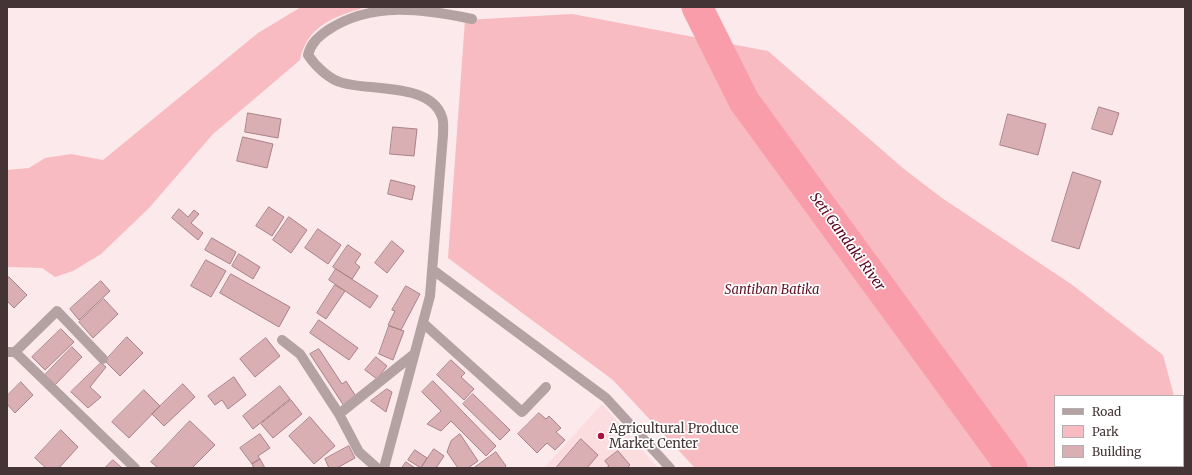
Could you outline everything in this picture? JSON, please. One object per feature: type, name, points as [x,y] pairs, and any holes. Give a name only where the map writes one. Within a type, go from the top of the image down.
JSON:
[{"type":"street","points":[[384,468],[430,296],[443,135],[442,117],[434,105],[425,96],[411,92],[342,83],[326,74],[308,55],[310,47],[320,36],[335,25],[366,12],[391,9],[416,10],[472,19]]},
{"type":"street","points":[[433,270],[606,398],[670,468]]},
{"type":"street","points":[[103,359],[57,311],[11,352],[134,468]]},
{"type":"street","points":[[423,323],[522,412],[546,387]]},
{"type":"street","points":[[282,340],[300,354],[339,414],[359,452],[377,468]]},
{"type":"street","points":[[339,414],[413,355]]},
{"type":"shaded area","name":"Agricultural Produce Market Center","points":[[602,404],[658,468],[544,468]]},
{"type":"green space","points":[[301,7],[366,7],[334,18],[316,30],[309,38],[300,60],[213,134],[149,208],[101,254],[73,271],[55,277],[42,268],[7,267],[7,170],[29,168],[45,158],[71,154],[103,160],[258,33]]},
{"type":"green space","name":"Santiban Batika","points":[[572,14],[768,51],[904,169],[942,198],[1071,284],[1163,355],[1174,395],[1054,395],[1054,467],[1184,467],[1184,422],[1185,468],[695,468],[613,380],[448,258],[465,20]]},
{"type":"building","points":[[1099,107],[1119,113],[1112,135],[1092,129]]},
{"type":"building","points":[[248,113],[281,119],[278,138],[245,132]]},
{"type":"building","points":[[1008,114],[1046,124],[1038,155],[1000,145]]},
{"type":"building","points":[[393,127],[417,129],[414,156],[390,154]]},
{"type":"building","points":[[243,137],[273,144],[267,168],[237,161]]},
{"type":"building","points":[[1073,172],[1101,181],[1079,249],[1052,241]]},
{"type":"building","points":[[391,180],[415,186],[412,200],[388,194]]},
{"type":"building","points":[[269,207],[284,217],[272,236],[256,226]]},
{"type":"building","points":[[179,209],[188,217],[194,210],[199,214],[191,223],[203,233],[198,240],[172,218]]},
{"type":"building","points":[[289,217],[307,230],[291,253],[273,240]]},
{"type":"building","points":[[318,229],[341,245],[328,264],[305,248]]},
{"type":"building","points":[[212,238],[236,252],[230,264],[205,250]]},
{"type":"building","points":[[392,241],[404,251],[387,273],[375,263]]},
{"type":"building","points":[[348,245],[361,254],[355,263],[360,267],[352,279],[333,267]]},
{"type":"building","points":[[239,254],[260,267],[253,279],[232,266]]},
{"type":"building","points":[[206,260],[226,271],[211,297],[191,286]]},
{"type":"building","points":[[336,269],[378,296],[370,308],[329,280]]},
{"type":"building","points":[[231,274],[290,307],[279,327],[220,293]]},
{"type":"building","points":[[9,277],[27,295],[14,308],[7,301],[7,280]]},
{"type":"building","points":[[101,281],[110,291],[79,320],[70,309]]},
{"type":"building","points":[[335,285],[345,291],[326,319],[317,313]]},
{"type":"building","points":[[406,286],[420,294],[401,330],[388,325],[395,311],[392,310]]},
{"type":"building","points":[[104,299],[118,314],[93,338],[79,322]]},
{"type":"building","points":[[319,320],[358,348],[349,360],[310,333]]},
{"type":"building","points":[[389,326],[404,331],[393,360],[379,354]]},
{"type":"building","points":[[61,329],[74,342],[45,370],[32,357]]},
{"type":"building","points":[[127,337],[143,353],[120,376],[105,361]]},
{"type":"building","points":[[266,338],[280,356],[255,377],[240,359]]},
{"type":"building","points":[[72,347],[82,357],[54,386],[44,376]]},
{"type":"building","points":[[319,349],[342,384],[346,381],[357,398],[344,406],[310,354]]},
{"type":"building","points":[[376,357],[387,366],[377,379],[365,370]]},
{"type":"building","points":[[451,360],[465,373],[461,377],[474,389],[464,400],[437,375]]},
{"type":"building","points":[[101,363],[106,367],[90,387],[101,397],[88,408],[71,392]]},
{"type":"building","points":[[234,377],[246,395],[228,409],[222,400],[215,405],[208,396]]},
{"type":"building","points":[[433,381],[496,446],[486,456],[451,421],[441,431],[427,424],[441,411],[422,392]]},
{"type":"building","points":[[21,382],[33,395],[15,413],[7,404],[7,396]]},
{"type":"building","points":[[183,384],[195,397],[164,426],[152,414]]},
{"type":"building","points":[[280,386],[290,399],[253,429],[243,416]]},
{"type":"building","points":[[387,389],[392,392],[386,412],[371,401]]},
{"type":"building","points":[[144,390],[160,406],[129,438],[112,422]]},
{"type":"building","points":[[473,394],[510,430],[500,440],[463,404]]},
{"type":"building","points":[[291,400],[302,414],[273,438],[261,424]]},
{"type":"building","points":[[539,413],[546,419],[549,416],[561,428],[556,432],[565,440],[555,450],[547,443],[537,453],[518,434]]},
{"type":"building","points":[[310,417],[335,446],[314,464],[289,436]]},
{"type":"building","points":[[190,421],[215,445],[192,468],[158,468],[151,462]]},
{"type":"building","points":[[61,430],[78,447],[59,468],[46,468],[35,458]]},
{"type":"building","points":[[260,434],[270,448],[258,456],[260,459],[252,464],[240,448]]},
{"type":"building","points":[[460,434],[478,461],[468,468],[458,468],[447,452],[451,441]]},
{"type":"building","points":[[581,439],[598,455],[587,468],[556,468]]},
{"type":"building","points":[[349,446],[355,458],[337,468],[329,468],[325,459]]},
{"type":"building","points":[[434,449],[444,456],[436,468],[421,468]]},
{"type":"building","points":[[415,450],[427,458],[421,468],[408,460]]},
{"type":"building","points":[[618,451],[630,465],[627,468],[606,468],[609,466],[605,461]]},
{"type":"building","points":[[496,452],[506,466],[504,468],[474,468]]},
{"type":"building","points":[[260,459],[265,468],[254,468],[252,464]]},
{"type":"building","points":[[113,460],[122,468],[105,468]]},
{"type":"building","points":[[406,462],[415,468],[402,468]]},
{"type":"waterway","name":"Seti Gandaki River","points":[[697,7],[744,101],[1012,468]]},
{"type":"place","name":"Agricultural Produce Market Center","points":[[601,436]]}]
